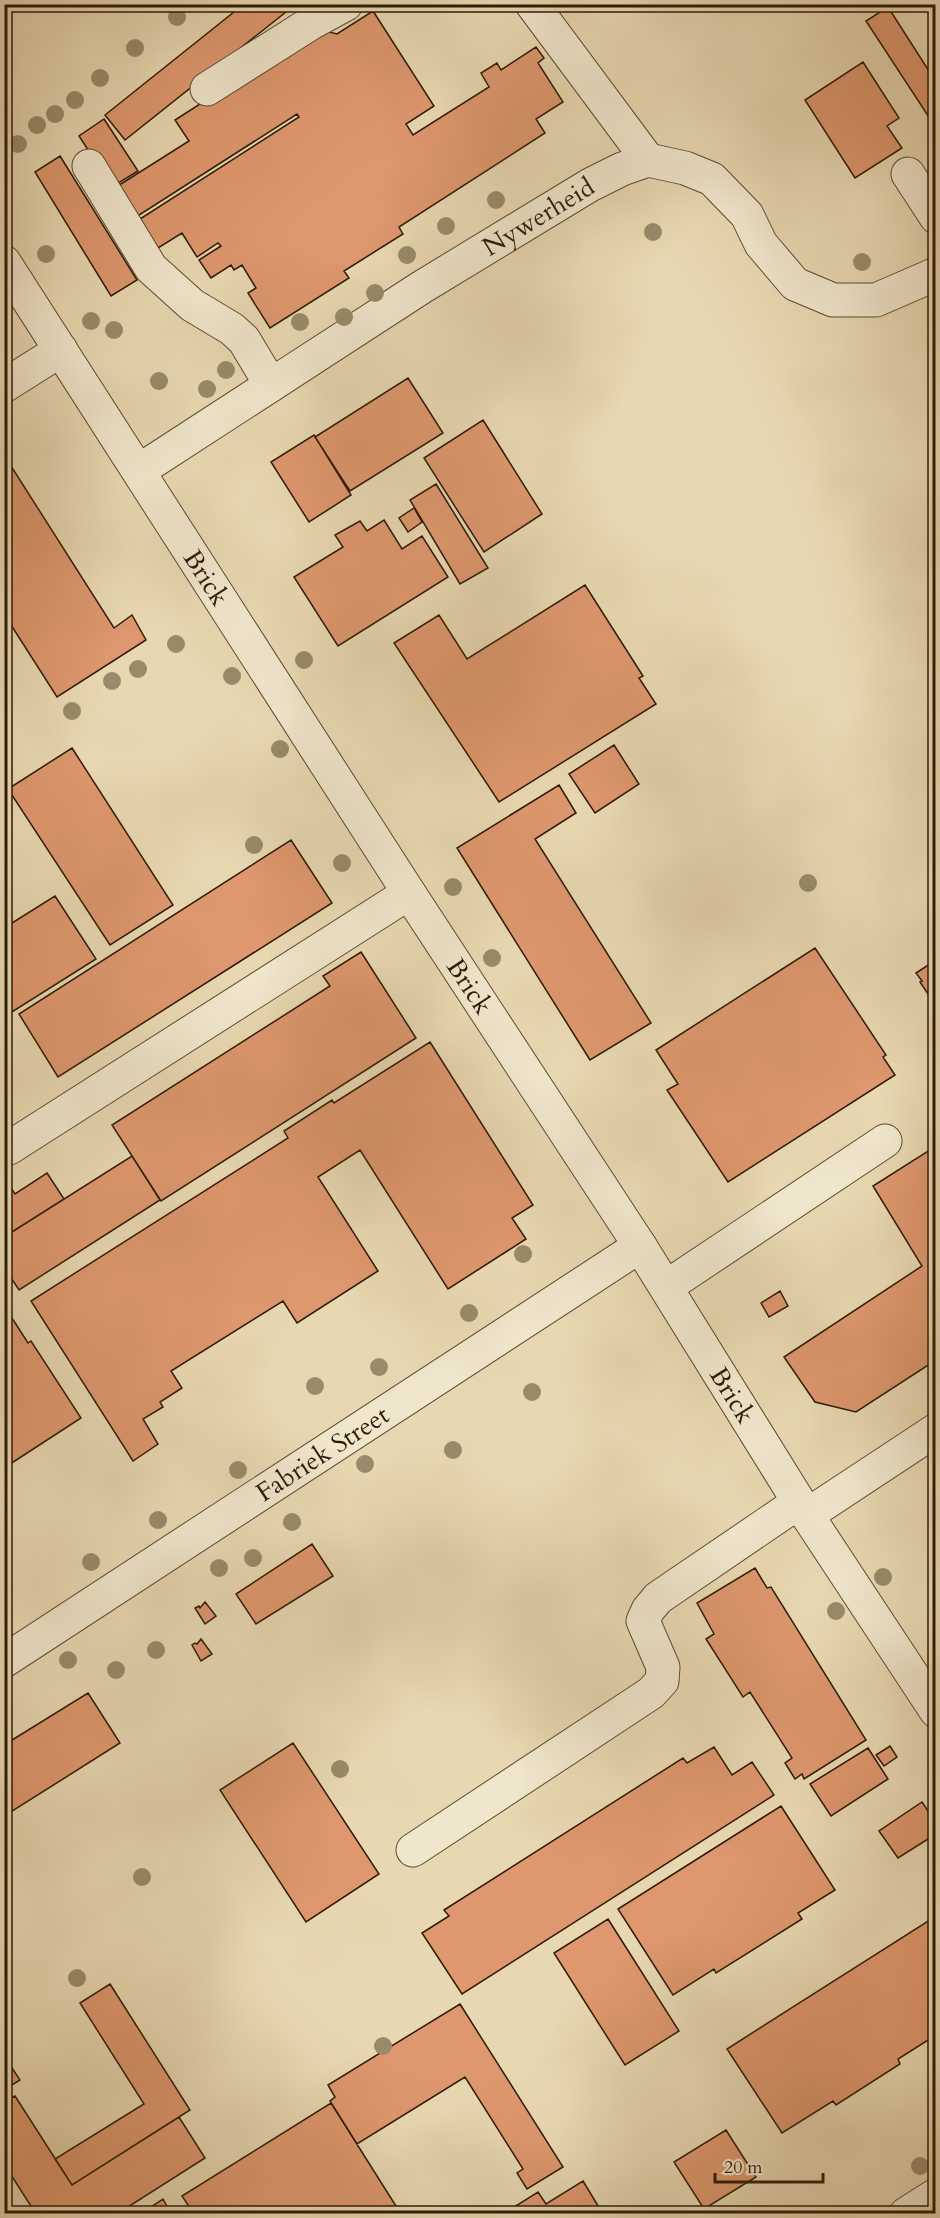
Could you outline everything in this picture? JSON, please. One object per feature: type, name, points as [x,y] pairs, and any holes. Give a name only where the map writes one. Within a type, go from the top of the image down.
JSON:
[{"type":"street","points":[[207,89],[311,23],[346,4]]},
{"type":"street","points":[[532,4],[648,160],[685,168],[712,179],[747,215],[761,244],[795,284],[833,300],[876,300],[936,274]]},
{"type":"street","name":"Nywerheid","points":[[140,470],[422,287],[590,185],[622,169],[648,160]]},
{"type":"street","points":[[89,166],[151,268],[192,305],[244,340],[271,385]]},
{"type":"street","points":[[908,174],[936,217]]},
{"type":"street","name":"Brick","points":[[4,262],[140,470],[409,893],[640,1246],[803,1508],[936,1711]]},
{"type":"street","points":[[4,387],[61,350]]},
{"type":"street","points":[[9,1148],[409,893]]},
{"type":"street","points":[[666,1287],[885,1141]]},
{"type":"street","name":"Fabriek Street","points":[[4,1660],[640,1246]]},
{"type":"street","points":[[413,1850],[651,1693],[662,1681],[663,1667],[643,1621],[648,1610],[658,1598],[803,1508],[936,1430]]},
{"type":"street","points":[[906,2214],[936,2195]]},
{"type":"building","points":[[244,4],[296,4],[125,140],[105,115]]},
{"type":"building","points":[[888,7],[936,82],[936,128],[866,21]]},
{"type":"building","points":[[373,11],[434,106],[406,124],[413,135],[489,87],[481,73],[497,63],[501,70],[536,47],[544,58],[538,63],[563,102],[536,119],[545,133],[399,227],[403,234],[344,271],[349,278],[270,328],[248,293],[256,288],[242,265],[234,270],[231,265],[211,278],[199,260],[221,246],[218,243],[197,257],[182,233],[158,248],[140,219],[299,117],[297,114],[133,219],[113,189],[189,141],[175,120],[317,29],[337,34]]},
{"type":"building","points":[[863,62],[899,118],[887,126],[902,148],[855,178],[805,100]]},
{"type":"building","points":[[104,119],[138,171],[112,187],[79,136]]},
{"type":"building","points":[[60,156],[137,280],[111,296],[35,172]]},
{"type":"building","points":[[408,378],[443,433],[350,491],[315,437]]},
{"type":"building","points":[[483,420],[542,514],[484,552],[424,458]]},
{"type":"building","points":[[314,435],[351,495],[309,522],[271,462]]},
{"type":"building","points":[[11,466],[114,628],[132,615],[146,640],[57,697],[4,614],[4,470]]},
{"type":"building","points":[[436,484],[488,568],[460,584],[410,500]]},
{"type":"building","points":[[414,508],[422,522],[408,532],[399,518]]},
{"type":"building","points":[[384,520],[402,549],[422,536],[448,577],[338,646],[294,577],[343,547],[335,535],[360,521],[367,531]]},
{"type":"building","points":[[585,585],[643,676],[639,678],[656,704],[499,802],[394,643],[439,615],[467,659]]},
{"type":"building","points":[[614,745],[639,784],[595,813],[569,774]]},
{"type":"building","points":[[72,748],[173,905],[110,945],[8,789]]},
{"type":"building","points":[[559,785],[576,813],[535,839],[651,1023],[590,1060],[457,848]]},
{"type":"building","points":[[291,840],[332,903],[58,1077],[19,1014]]},
{"type":"building","points":[[55,896],[96,959],[4,1017],[4,928]]},
{"type":"building","points":[[815,948],[886,1055],[883,1057],[895,1075],[728,1182],[667,1090],[678,1084],[656,1050]]},
{"type":"building","points":[[361,952],[416,1038],[161,1201],[112,1125],[330,986],[323,976]]},
{"type":"building","points":[[936,960],[936,1006],[916,973]]},
{"type":"building","points":[[430,1042],[533,1205],[512,1218],[526,1239],[448,1289],[360,1150],[318,1177],[378,1271],[297,1323],[283,1301],[171,1371],[182,1388],[160,1402],[163,1407],[143,1419],[158,1444],[133,1461],[31,1301],[288,1138],[284,1131],[332,1100],[334,1103]]},
{"type":"building","points":[[936,1146],[936,1360],[856,1412],[815,1402],[784,1357],[922,1266],[873,1186]]},
{"type":"building","points":[[132,1156],[160,1200],[19,1290],[4,1267],[4,1237]]},
{"type":"building","points":[[47,1173],[64,1199],[4,1237],[4,1177],[15,1194]]},
{"type":"building","points":[[780,1291],[788,1306],[769,1317],[761,1303]]},
{"type":"building","points":[[10,1315],[28,1343],[31,1341],[81,1418],[4,1468],[4,1359],[11,1355],[4,1345],[4,1319]]},
{"type":"building","points":[[312,1544],[333,1576],[256,1624],[236,1594]]},
{"type":"building","points":[[755,1568],[767,1588],[771,1587],[866,1740],[804,1779],[802,1774],[795,1779],[785,1763],[792,1758],[750,1692],[743,1697],[706,1639],[714,1634],[697,1603]]},
{"type":"building","points":[[205,1602],[216,1616],[205,1624],[195,1608],[199,1606],[200,1608]]},
{"type":"building","points":[[201,1639],[212,1654],[201,1661],[192,1645],[197,1644]]},
{"type":"building","points":[[88,1693],[120,1743],[6,1815],[4,1745]]},
{"type":"building","points":[[293,1743],[379,1874],[306,1922],[220,1790]]},
{"type":"building","points":[[890,1746],[897,1757],[884,1766],[876,1755]]},
{"type":"building","points":[[714,1747],[732,1775],[752,1762],[774,1795],[462,1994],[422,1933],[449,1916],[444,1910],[683,1758],[687,1763]]},
{"type":"building","points":[[868,1748],[888,1779],[831,1816],[810,1784]]},
{"type":"building","points":[[922,1802],[936,1823],[936,1834],[898,1858],[879,1831]]},
{"type":"building","points":[[781,1806],[835,1890],[798,1913],[802,1919],[716,1973],[714,1969],[673,1995],[618,1909]]},
{"type":"building","points":[[936,1916],[936,2035],[898,2059],[900,2064],[836,2105],[833,2101],[782,2133],[727,2049]]},
{"type":"building","points":[[608,1919],[679,2031],[625,2065],[554,1953]]},
{"type":"building","points":[[110,1984],[190,2110],[72,2185],[55,2159],[144,2104],[80,2003]]},
{"type":"building","points":[[460,2004],[563,2167],[527,2189],[517,2173],[523,2169],[465,2077],[357,2144],[330,2101],[335,2097],[328,2085]]},
{"type":"building","points":[[4,2056],[20,2080],[4,2090]]},
{"type":"building","points":[[15,2096],[72,2185],[179,2117],[205,2158],[117,2214],[36,2214],[4,2164],[4,2102]]},
{"type":"building","points":[[331,2103],[401,2214],[194,2214],[182,2196]]},
{"type":"building","points":[[726,2130],[756,2177],[704,2209],[674,2162]]},
{"type":"building","points":[[583,2181],[603,2214],[503,2214],[538,2192],[546,2204]]},
{"type":"building","points":[[163,2199],[171,2214],[140,2214]]}]
